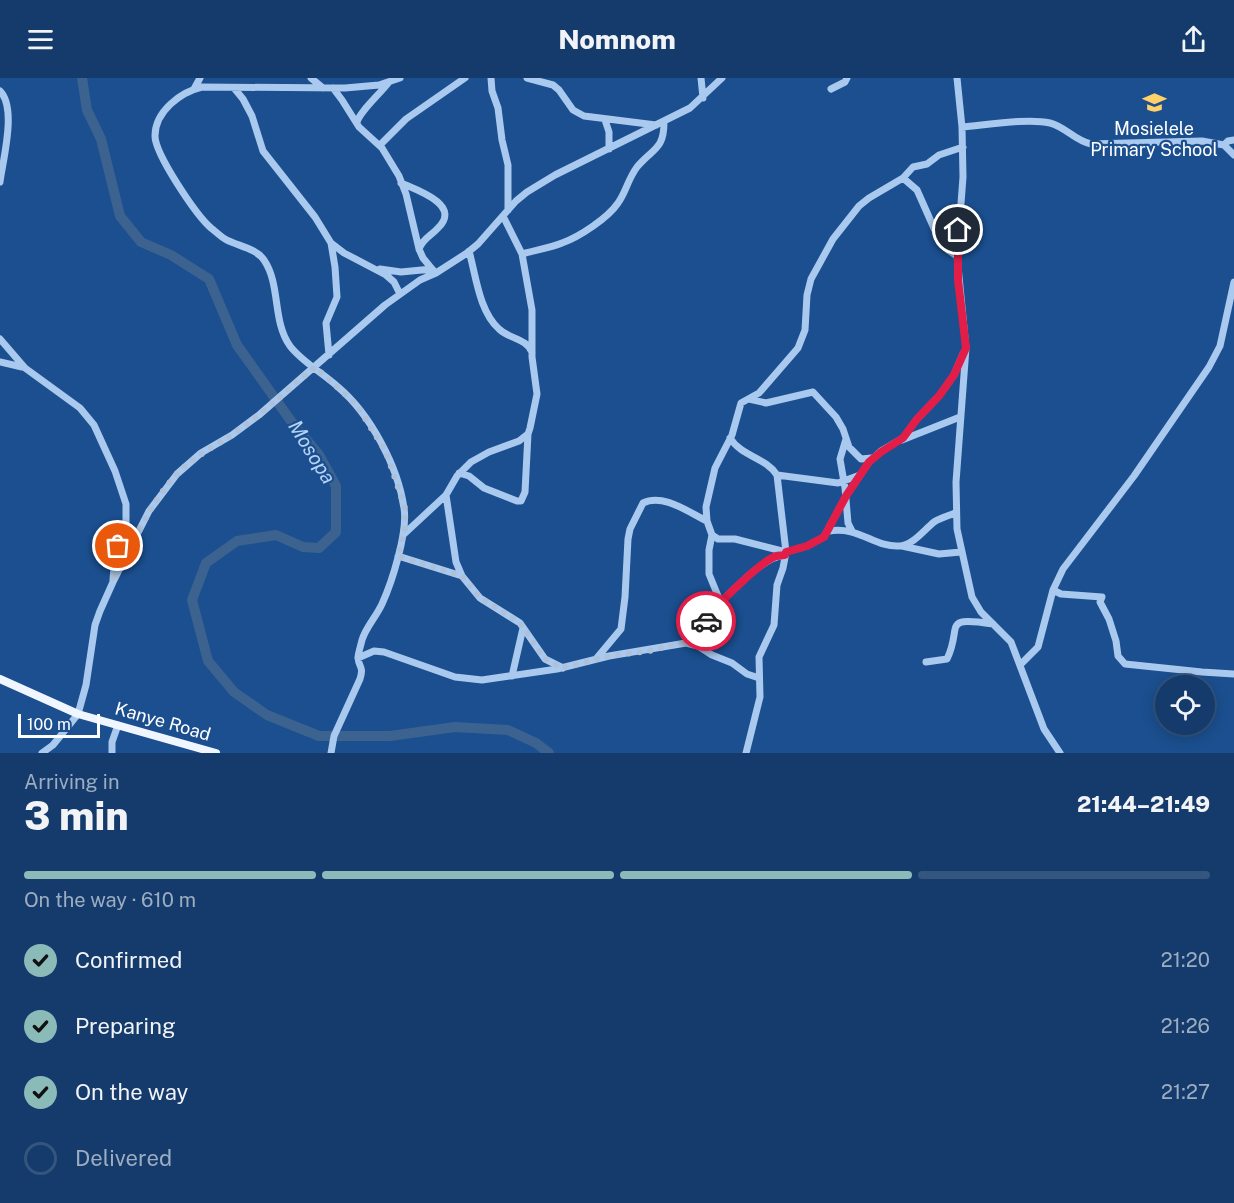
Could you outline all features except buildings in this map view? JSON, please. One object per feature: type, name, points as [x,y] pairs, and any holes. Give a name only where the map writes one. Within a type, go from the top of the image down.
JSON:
[{"type":"main road","name":"Kanye Road","points":[[0,679],[78,714],[216,753]]},
{"type":"street","points":[[194,89],[200,78]]},
{"type":"street","points":[[287,88],[292,78]]},
{"type":"street","points":[[311,78],[324,88]]},
{"type":"street","points":[[331,753],[334,736],[363,670],[358,658],[363,637],[382,605],[398,556],[405,517],[402,499],[386,452],[356,404],[297,354],[285,338],[270,269],[262,257],[225,239],[198,214],[157,147],[155,131],[164,113],[173,102],[194,89],[202,87],[333,88],[379,85],[400,78]]},
{"type":"street","points":[[380,145],[406,119],[465,78]]},
{"type":"street","points":[[459,473],[469,476],[484,488],[521,501],[525,492],[528,434],[537,394],[532,353],[532,310],[522,254],[505,213],[508,165],[491,78]]},
{"type":"street","points":[[527,78],[553,85],[573,110],[584,116],[605,120],[661,123]]},
{"type":"street","points":[[701,78],[703,98]]},
{"type":"street","points":[[42,753],[53,746],[78,714],[86,685],[95,625],[113,582],[149,511],[177,474],[201,453],[232,435],[259,415],[400,294],[469,251],[505,213],[541,182],[690,108],[722,78]]},
{"type":"street","points":[[831,90],[848,78]]},
{"type":"street","points":[[957,78],[963,147],[963,189],[957,256],[966,348],[960,417],[956,513],[961,552],[972,597],[981,612],[1011,642],[1044,729],[1060,753]]},
{"type":"street","points":[[357,123],[358,116],[379,96],[389,82]]},
{"type":"street","points":[[234,88],[252,116],[263,151],[315,217],[331,243],[344,253],[377,269],[394,282],[400,294]]},
{"type":"street","points":[[333,88],[363,131],[380,145],[401,183],[406,194],[419,249],[434,271]]},
{"type":"street","points":[[0,91],[8,106],[0,182]]},
{"type":"street","points":[[605,120],[609,132],[609,149]]},
{"type":"street","points":[[962,127],[1039,122],[1055,125],[1077,140],[1091,144],[1202,141],[1224,145],[1234,154]]},
{"type":"street","points":[[522,254],[567,241],[608,215],[617,204],[627,182],[639,165],[660,144],[664,133],[661,123]]},
{"type":"street","points":[[1224,145],[1234,140]]},
{"type":"street","points":[[786,554],[735,539],[717,539],[712,535],[706,521],[707,502],[715,468],[730,438],[741,403],[759,393],[798,348],[805,330],[808,287],[814,271],[832,239],[860,206],[903,178],[913,167],[927,164],[939,155],[963,147]]},
{"type":"street","points":[[903,178],[920,194],[926,214],[941,242],[957,256]]},
{"type":"street","points":[[401,183],[432,196],[444,210],[443,223],[424,239],[419,249]]},
{"type":"street","points":[[329,355],[326,323],[336,297],[331,243]]},
{"type":"street","points":[[469,251],[484,306],[494,324],[505,334],[526,343],[532,353]]},
{"type":"street","points":[[377,269],[401,272],[434,271]]},
{"type":"street","points":[[1021,664],[1038,647],[1053,590],[1070,559],[1134,476],[1209,367],[1220,346],[1234,282]]},
{"type":"street","points":[[0,339],[25,368],[88,416],[94,425],[124,497],[126,523],[124,534],[115,553],[113,582]]},
{"type":"street","points":[[900,441],[946,388],[966,348]]},
{"type":"street","points":[[0,362],[25,368]]},
{"type":"street","points":[[749,399],[766,403],[813,392],[836,417],[851,451],[858,458],[873,458]]},
{"type":"street","points":[[714,609],[736,587],[773,558],[818,541],[829,531],[846,496],[873,458],[900,441],[960,417]]},
{"type":"street","points":[[403,535],[446,495],[459,473],[471,462],[489,452],[519,441],[528,434]]},
{"type":"street","points":[[730,438],[741,451],[763,462],[777,475],[835,483],[860,475]]},
{"type":"street","points":[[846,439],[840,459],[848,523],[852,531]]},
{"type":"street","points":[[746,753],[760,697],[759,657],[774,625],[777,585],[786,554],[777,475]]},
{"type":"street","points":[[446,495],[455,558],[462,576],[480,598],[515,619],[524,628],[540,654],[562,668]]},
{"type":"street","points":[[595,660],[621,629],[628,539],[639,508],[647,501],[667,502],[706,521]]},
{"type":"street","points":[[902,546],[936,521],[956,513]]},
{"type":"street","points":[[829,531],[852,531],[880,542],[939,554],[961,552]]},
{"type":"street","points":[[703,648],[700,642],[701,631],[714,609],[718,596],[709,574],[709,550],[712,535]]},
{"type":"street","points":[[398,556],[462,576]]},
{"type":"street","points":[[1053,590],[1061,594],[1102,597],[1100,602],[1109,619],[1118,656],[1125,664],[1234,674]]},
{"type":"street","points":[[926,662],[947,659],[956,625],[961,622],[972,620],[993,624]]},
{"type":"street","points":[[512,676],[524,628]]},
{"type":"street","points":[[358,658],[377,651],[416,662],[455,677],[482,680],[562,668],[686,643],[703,648],[712,655],[732,663],[747,674],[759,678]]},
{"type":"street","points":[[112,753],[112,742],[118,725]]},
{"type":"waterway","name":"Mosopa","points":[[82,78],[87,110],[101,139],[120,216],[141,242],[171,255],[209,279],[237,345],[291,421],[319,455],[336,486],[336,532],[319,548],[303,547],[276,535],[237,541],[206,563],[192,600],[208,661],[234,692],[267,715],[319,736],[390,736],[455,727],[508,730],[536,743],[549,753]]},
{"type":"way so far","points":[[118,546],[114,560],[113,582],[149,511],[177,474],[201,453],[232,435],[259,415],[315,367],[356,404],[386,452],[405,508],[405,528],[398,556],[462,576],[485,603],[520,623],[545,659],[562,668],[609,656],[649,651],[668,645],[686,643],[703,648],[700,636],[706,621]]},
{"type":"place","name":"Mosielele Primary School","points":[[1154,102]]},
{"type":"route","points":[[706,621],[714,609],[736,587],[773,558],[807,546],[824,537],[846,496],[869,462],[903,438],[954,375],[966,348],[958,280],[958,230]]}]
